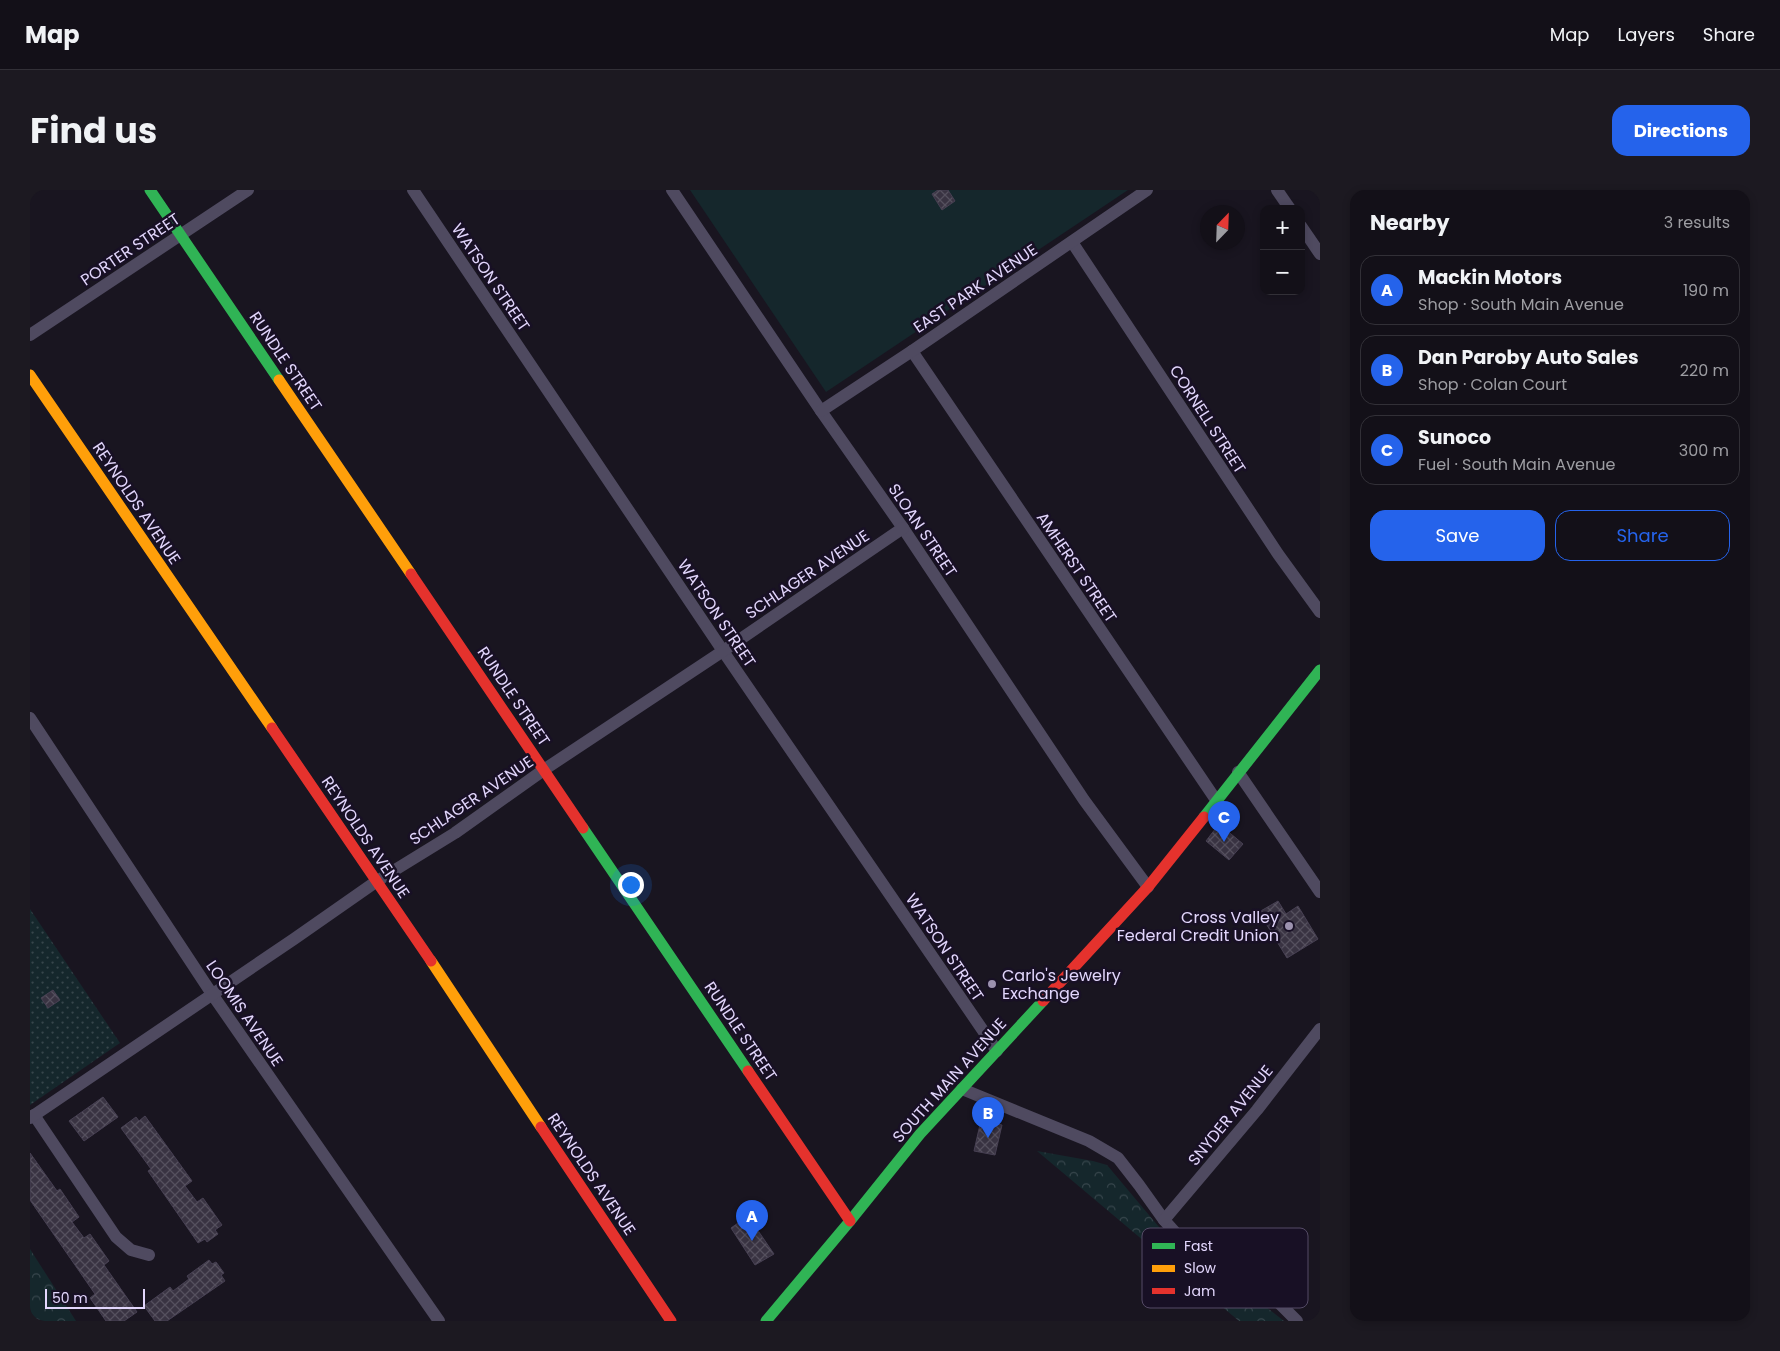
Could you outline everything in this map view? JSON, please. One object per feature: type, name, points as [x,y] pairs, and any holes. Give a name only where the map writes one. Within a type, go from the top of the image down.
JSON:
[{"type":"street","name":"RUNDLE STREET","points":[[150,190],[850,1221]]},
{"type":"street","name":"PORTER STREET","points":[[30,335],[248,190]]},
{"type":"street","name":"WATSON STREET","points":[[413,190],[723,651],[997,1051]]},
{"type":"street","name":"SLOAN STREET","points":[[672,190],[821,411],[903,528],[1084,800],[1148,886]]},
{"type":"street","name":"EAST PARK AVENUE","points":[[821,411],[1147,190]]},
{"type":"street","points":[[1277,190],[1287,205]]},
{"type":"street","points":[[1305,232],[1320,254]]},
{"type":"street","name":"CORNELL STREET","points":[[1072,242],[1278,554],[1320,612]]},
{"type":"street","name":"AMHERST STREET","points":[[912,351],[1216,800]]},
{"type":"street","name":"REYNOLDS AVENUE","points":[[30,375],[376,882],[671,1321]]},
{"type":"street","name":"SCHLAGER AVENUE","points":[[32,1117],[376,882],[455,833],[903,528]]},
{"type":"street","name":"SOUTH MAIN AVENUE","points":[[766,1321],[920,1134],[1148,886],[1320,670]]},
{"type":"street","name":"LOOMIS AVENUE","points":[[30,718],[212,994],[439,1321]]},
{"type":"street","points":[[1238,772],[1320,892]]},
{"type":"street","name":"SNYDER AVENUE","points":[[1164,1220],[1257,1110],[1320,1029]]},
{"type":"street","points":[[962,1089],[1089,1141],[1118,1158],[1171,1228]]},
{"type":"street","points":[[32,1117],[116,1238],[131,1250],[148,1254]]},
{"type":"street","points":[[1284,1308],[1297,1321]]},
{"type":"green space","points":[[690,190],[1128,190],[826,392]]},
{"type":"green space","points":[[30,909],[120,1043],[30,1105]]},
{"type":"green space","points":[[1037,1151],[1107,1165],[1160,1228],[1142,1228],[1142,1239]]},
{"type":"green space","points":[[30,1249],[76,1321],[30,1321]]},
{"type":"green space","points":[[1224,1308],[1267,1308],[1284,1321],[1239,1321]]},
{"type":"building","points":[[938,190],[948,190],[955,201],[942,210],[932,194]]},
{"type":"building","points":[[1219,824],[1243,844],[1229,860],[1206,841]]},
{"type":"building","name":"Cross Valley Federal Credit Union","points":[[1278,901],[1286,914],[1298,906],[1318,939],[1287,958],[1259,912]]},
{"type":"building","points":[[53,990],[60,1000],[48,1008],[41,998]]},
{"type":"building","points":[[103,1097],[118,1117],[84,1141],[69,1121]]},
{"type":"building","points":[[145,1116],[192,1181],[185,1186],[197,1202],[203,1198],[222,1225],[215,1230],[218,1234],[207,1242],[205,1239],[198,1243],[148,1171],[151,1169],[121,1128],[136,1117],[139,1121]]},
{"type":"building","points":[[981,1120],[1002,1125],[995,1155],[974,1151]]},
{"type":"building","points":[[30,1153],[57,1191],[60,1189],[79,1217],[72,1222],[84,1238],[90,1234],[109,1261],[104,1265],[137,1312],[124,1321],[106,1321],[90,1298],[95,1294],[30,1200]]},
{"type":"building","points":[[748,1216],[774,1254],[755,1265],[731,1228]]},
{"type":"building","points":[[209,1260],[212,1264],[216,1262],[224,1273],[221,1275],[225,1281],[167,1321],[155,1321],[144,1306],[170,1287],[173,1291],[189,1279],[187,1276]]},
{"type":"traffic: fast","points":[[150,190],[279,380]]},
{"type":"traffic: fast","points":[[1204,817],[1320,670]]},
{"type":"traffic: fast","points":[[583,828],[748,1071]]},
{"type":"traffic: fast","points":[[766,1321],[920,1134],[1043,1001]]},
{"type":"traffic: slow","points":[[30,375],[272,728]]},
{"type":"traffic: slow","points":[[279,380],[411,574]]},
{"type":"traffic: slow","points":[[431,961],[541,1127]]},
{"type":"traffic: jam","points":[[411,574],[583,828]]},
{"type":"traffic: jam","points":[[272,728],[431,961]]},
{"type":"traffic: jam","points":[[1043,1001],[1148,887],[1204,817]]},
{"type":"traffic: jam","points":[[748,1071],[850,1221]]},
{"type":"traffic: jam","points":[[541,1127],[671,1321]]},
{"type":"place","name":"Sunoco","points":[[1224,842]]},
{"type":"place","name":"Cross Valley Federal Credit Union","points":[[1289,926]]},
{"type":"place","name":"Carlo's Jewelry Exchange","points":[[992,984]]},
{"type":"place","name":"Dan Paroby Auto Sales","points":[[988,1138]]},
{"type":"place","name":"Mackin Motors","points":[[752,1241]]}]
